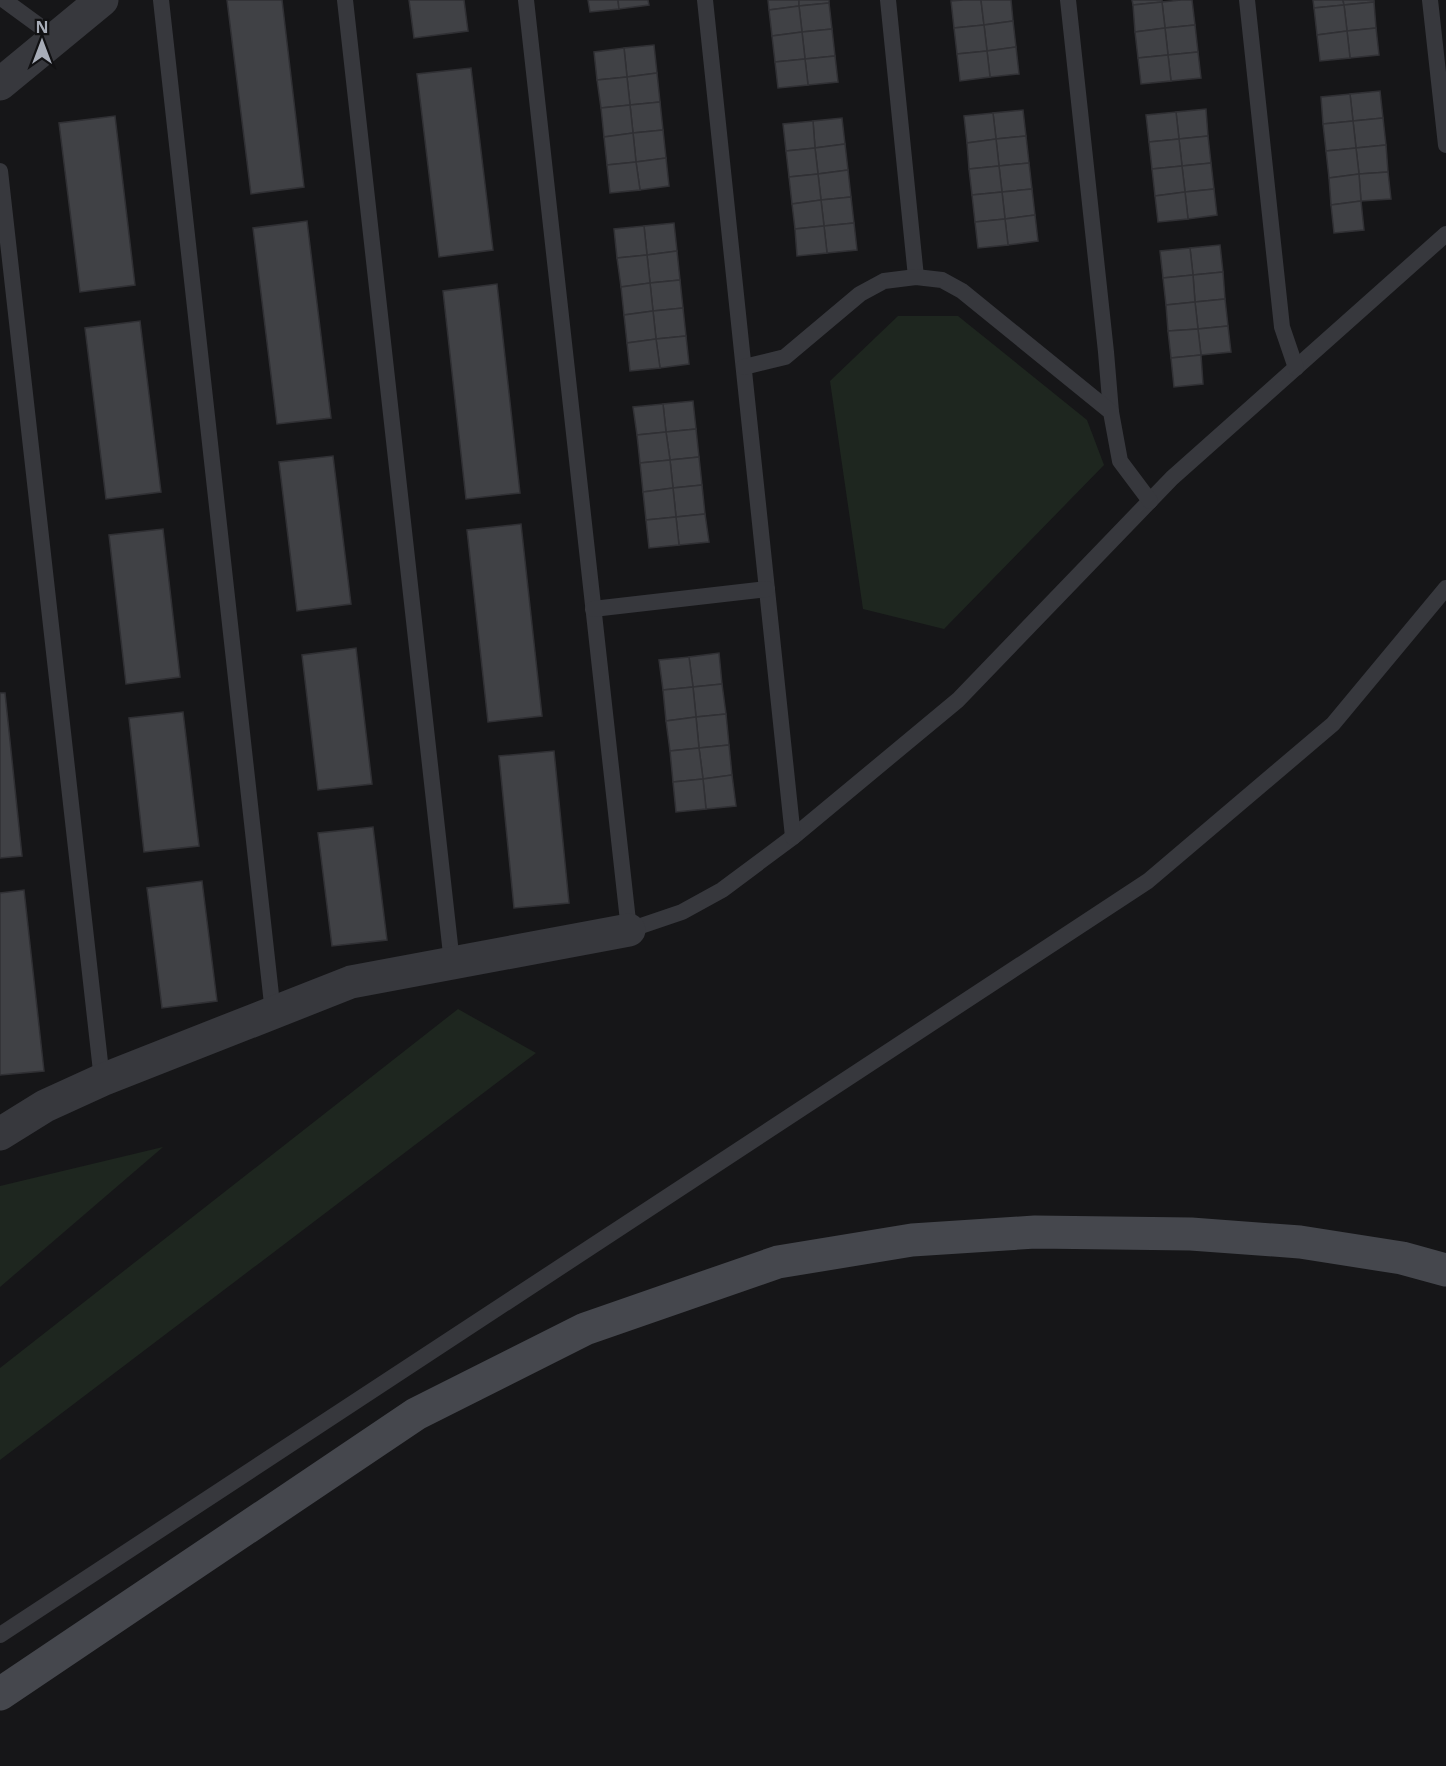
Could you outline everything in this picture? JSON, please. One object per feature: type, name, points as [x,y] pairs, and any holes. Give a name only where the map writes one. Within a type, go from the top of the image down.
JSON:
[{"type":"main road","points":[[0,1694],[416,1414],[585,1329],[778,1262],[912,1240],[1035,1232],[1180,1234],[1300,1242],[1402,1258],[1446,1270]]},
{"type":"street","points":[[0,84],[102,0]]},
{"type":"street","points":[[0,1134],[45,1106],[102,1080],[351,982],[629,930]]},
{"type":"lane","points":[[4,0],[56,38]]},
{"type":"lane","points":[[161,0],[273,1013]]},
{"type":"lane","points":[[345,0],[452,963]]},
{"type":"lane","points":[[526,0],[629,930],[682,912],[722,890],[793,837],[958,700],[1172,478],[1446,234]]},
{"type":"lane","points":[[705,0],[793,837]]},
{"type":"lane","points":[[888,0],[916,277]]},
{"type":"lane","points":[[1068,0],[1111,412],[1120,461],[1150,501]]},
{"type":"lane","points":[[1247,0],[1282,327],[1296,368]]},
{"type":"lane","points":[[1430,0],[1446,145]]},
{"type":"lane","points":[[0,171],[102,1080]]},
{"type":"lane","points":[[744,367],[785,357],[860,294],[884,281],[916,277],[942,280],[962,291],[1111,412]]},
{"type":"lane","points":[[0,1635],[1148,881],[1333,724],[1446,588]]},
{"type":"lane","points":[[594,609],[767,589]]},
{"type":"shaded area","points":[[898,316],[958,316],[1087,420],[1104,465],[944,629],[863,609],[830,381]]},
{"type":"shaded area","points":[[458,1009],[536,1053],[0,1460],[0,1368]]},
{"type":"shaded area","points":[[163,1147],[0,1287],[0,1186]]},
{"type":"building","points":[[227,0],[282,0],[304,187],[251,194]]},
{"type":"building","points":[[409,0],[464,0],[468,31],[414,38]]},
{"type":"building","points":[[588,0],[618,0],[619,9],[590,12]]},
{"type":"building","points":[[618,0],[648,0],[649,5],[619,9]]},
{"type":"building","points":[[768,0],[799,0],[799,6],[769,10]]},
{"type":"building","points":[[799,0],[829,0],[829,3],[799,6]]},
{"type":"building","points":[[981,0],[984,25],[954,28],[951,1]]},
{"type":"building","points":[[981,0],[1011,0],[1013,21],[984,25]]},
{"type":"building","points":[[1132,0],[1162,0],[1162,2],[1133,5]]},
{"type":"building","points":[[1192,0],[1195,25],[1165,28],[1162,2]]},
{"type":"building","points":[[1313,0],[1343,0],[1344,5],[1314,8]]},
{"type":"building","points":[[1343,0],[1374,0],[1374,2],[1344,5]]},
{"type":"building","points":[[1162,2],[1165,28],[1135,32],[1133,5]]},
{"type":"building","points":[[1374,2],[1376,28],[1347,31],[1344,5]]},
{"type":"building","points":[[829,3],[832,29],[802,32],[799,6]]},
{"type":"building","points":[[1344,5],[1347,31],[1317,35],[1314,8]]},
{"type":"building","points":[[799,6],[802,32],[772,36],[769,10]]},
{"type":"building","points":[[1013,21],[1016,47],[987,51],[984,25]]},
{"type":"building","points":[[984,25],[987,51],[957,54],[954,28]]},
{"type":"building","points":[[1195,25],[1198,52],[1168,55],[1165,28]]},
{"type":"building","points":[[1165,28],[1168,55],[1138,58],[1135,32]]},
{"type":"building","points":[[1376,28],[1379,55],[1350,58],[1347,31]]},
{"type":"building","points":[[832,29],[835,56],[805,59],[802,32]]},
{"type":"building","points":[[1347,31],[1350,58],[1320,61],[1317,35]]},
{"type":"building","points":[[802,32],[805,59],[775,62],[772,36]]},
{"type":"building","points":[[654,45],[657,73],[627,77],[624,48]]},
{"type":"building","points":[[1016,47],[1019,74],[990,77],[987,51]]},
{"type":"building","points":[[624,48],[627,77],[597,80],[594,52]]},
{"type":"building","points":[[987,51],[990,77],[960,81],[957,54]]},
{"type":"building","points":[[1198,52],[1201,78],[1171,81],[1168,55]]},
{"type":"building","points":[[1168,55],[1171,81],[1141,84],[1138,58]]},
{"type":"building","points":[[835,56],[838,82],[808,85],[805,59]]},
{"type":"building","points":[[805,59],[808,85],[778,88],[775,62]]},
{"type":"building","points":[[471,68],[493,250],[439,257],[417,74]]},
{"type":"building","points":[[657,73],[660,102],[630,105],[627,77]]},
{"type":"building","points":[[627,77],[630,105],[601,108],[597,80]]},
{"type":"building","points":[[1380,91],[1383,118],[1353,121],[1350,94]]},
{"type":"building","points":[[1350,94],[1353,121],[1323,124],[1321,97]]},
{"type":"building","points":[[660,102],[663,130],[633,133],[630,105]]},
{"type":"building","points":[[630,105],[633,133],[604,137],[601,108]]},
{"type":"building","points":[[1206,109],[1208,136],[1179,139],[1176,112]]},
{"type":"building","points":[[1023,110],[1026,136],[996,139],[993,113]]},
{"type":"building","points":[[1176,112],[1179,139],[1149,142],[1146,115]]},
{"type":"building","points":[[993,113],[996,139],[967,143],[964,116]]},
{"type":"building","points":[[115,116],[135,285],[80,292],[59,123]]},
{"type":"building","points":[[842,118],[845,144],[815,148],[813,121]]},
{"type":"building","points":[[1383,118],[1386,145],[1356,148],[1353,121]]},
{"type":"building","points":[[813,121],[815,148],[786,151],[783,124]]},
{"type":"building","points":[[1353,121],[1356,148],[1326,151],[1323,124]]},
{"type":"building","points":[[663,130],[666,158],[636,162],[633,133]]},
{"type":"building","points":[[633,133],[636,162],[607,165],[604,137]]},
{"type":"building","points":[[1026,136],[1029,163],[999,166],[996,139]]},
{"type":"building","points":[[1208,136],[1211,163],[1182,166],[1179,139]]},
{"type":"building","points":[[996,139],[999,166],[969,169],[967,143]]},
{"type":"building","points":[[1179,139],[1182,166],[1152,169],[1149,142]]},
{"type":"building","points":[[845,144],[848,170],[818,174],[815,148]]},
{"type":"building","points":[[1386,145],[1388,172],[1359,174],[1356,148]]},
{"type":"building","points":[[815,148],[818,174],[789,177],[786,151]]},
{"type":"building","points":[[1356,148],[1359,174],[1329,178],[1326,151]]},
{"type":"building","points":[[666,158],[669,186],[640,190],[636,162]]},
{"type":"building","points":[[636,162],[640,190],[610,193],[607,165]]},
{"type":"building","points":[[1029,163],[1032,189],[1002,192],[999,166]]},
{"type":"building","points":[[1211,163],[1214,189],[1185,192],[1182,166]]},
{"type":"building","points":[[999,166],[1002,192],[972,195],[969,169]]},
{"type":"building","points":[[1182,166],[1185,192],[1155,196],[1152,169]]},
{"type":"building","points":[[848,170],[851,197],[821,200],[818,174]]},
{"type":"building","points":[[1388,172],[1391,199],[1361,201],[1359,174]]},
{"type":"building","points":[[818,174],[821,200],[792,204],[789,177]]},
{"type":"building","points":[[1359,174],[1361,201],[1331,205],[1329,178]]},
{"type":"building","points":[[1032,189],[1035,215],[1005,219],[1002,192]]},
{"type":"building","points":[[1214,189],[1217,215],[1188,219],[1185,192]]},
{"type":"building","points":[[1002,192],[1005,219],[975,222],[972,195]]},
{"type":"building","points":[[1185,192],[1188,219],[1158,222],[1155,196]]},
{"type":"building","points":[[851,197],[854,223],[824,226],[821,200]]},
{"type":"building","points":[[821,200],[824,226],[795,229],[792,204]]},
{"type":"building","points":[[1361,201],[1364,230],[1334,233],[1331,205]]},
{"type":"building","points":[[1035,215],[1038,241],[1008,245],[1005,219]]},
{"type":"building","points":[[1005,219],[1008,245],[978,248],[975,222]]},
{"type":"building","points":[[307,221],[331,418],[277,424],[253,228]]},
{"type":"building","points":[[674,223],[677,251],[647,255],[644,226]]},
{"type":"building","points":[[854,223],[857,250],[827,253],[824,226]]},
{"type":"building","points":[[644,226],[647,255],[617,258],[614,229]]},
{"type":"building","points":[[824,226],[827,253],[797,256],[795,229]]},
{"type":"building","points":[[1220,245],[1223,272],[1193,275],[1190,248]]},
{"type":"building","points":[[1190,248],[1193,275],[1163,278],[1160,251]]},
{"type":"building","points":[[677,251],[680,280],[650,283],[647,255]]},
{"type":"building","points":[[647,255],[650,283],[621,287],[617,258]]},
{"type":"building","points":[[1223,272],[1225,299],[1195,302],[1193,275]]},
{"type":"building","points":[[1193,275],[1195,302],[1166,305],[1163,278]]},
{"type":"building","points":[[680,280],[683,308],[653,311],[650,283]]},
{"type":"building","points":[[650,283],[653,311],[624,315],[621,287]]},
{"type":"building","points":[[497,284],[520,493],[466,499],[443,291]]},
{"type":"building","points":[[1225,299],[1228,326],[1198,329],[1195,302]]},
{"type":"building","points":[[1195,302],[1198,329],[1168,331],[1166,305]]},
{"type":"building","points":[[683,308],[686,336],[656,339],[653,311]]},
{"type":"building","points":[[653,311],[656,339],[627,343],[624,315]]},
{"type":"building","points":[[140,321],[161,492],[106,499],[85,328]]},
{"type":"building","points":[[1228,326],[1231,352],[1201,355],[1198,329]]},
{"type":"building","points":[[1198,329],[1201,355],[1171,358],[1168,331]]},
{"type":"building","points":[[686,336],[689,364],[660,368],[656,339]]},
{"type":"building","points":[[656,339],[660,368],[630,371],[627,343]]},
{"type":"building","points":[[1201,355],[1203,384],[1174,387],[1171,358]]},
{"type":"building","points":[[693,401],[696,429],[666,432],[663,404]]},
{"type":"building","points":[[663,404],[666,432],[637,435],[633,407]]},
{"type":"building","points":[[696,429],[699,457],[670,460],[666,432]]},
{"type":"building","points":[[666,432],[670,460],[640,463],[637,435]]},
{"type":"building","points":[[333,456],[351,604],[297,611],[279,462]]},
{"type":"building","points":[[699,457],[702,485],[673,488],[670,460]]},
{"type":"building","points":[[670,460],[673,488],[643,492],[640,463]]},
{"type":"building","points":[[702,485],[705,514],[676,517],[673,488]]},
{"type":"building","points":[[673,488],[676,517],[646,520],[643,492]]},
{"type":"building","points":[[705,514],[709,542],[679,545],[676,517]]},
{"type":"building","points":[[676,517],[679,545],[649,548],[646,520]]},
{"type":"building","points":[[521,524],[542,716],[488,722],[467,530]]},
{"type":"building","points":[[163,529],[180,677],[126,684],[109,535]]},
{"type":"building","points":[[356,648],[372,784],[318,790],[302,655]]},
{"type":"building","points":[[719,653],[722,684],[693,687],[689,657]]},
{"type":"building","points":[[689,657],[693,687],[663,690],[659,660]]},
{"type":"building","points":[[722,684],[726,714],[696,717],[693,687]]},
{"type":"building","points":[[693,687],[696,717],[666,721],[663,690]]},
{"type":"building","points":[[0,693],[5,693],[22,856],[0,858]]},
{"type":"building","points":[[183,712],[199,846],[144,852],[129,718]]},
{"type":"building","points":[[726,714],[729,745],[699,748],[696,717]]},
{"type":"building","points":[[696,717],[699,748],[670,751],[666,721]]},
{"type":"building","points":[[729,745],[732,775],[703,779],[699,748]]},
{"type":"building","points":[[699,748],[703,779],[673,782],[670,751]]},
{"type":"building","points":[[554,751],[569,903],[514,908],[499,756]]},
{"type":"building","points":[[732,775],[736,806],[706,809],[703,779]]},
{"type":"building","points":[[703,779],[706,809],[676,812],[673,782]]},
{"type":"building","points":[[373,827],[387,940],[332,946],[318,833]]},
{"type":"building","points":[[202,881],[217,1001],[162,1008],[147,888]]},
{"type":"building","points":[[24,890],[44,1071],[0,1075],[0,893]]}]
